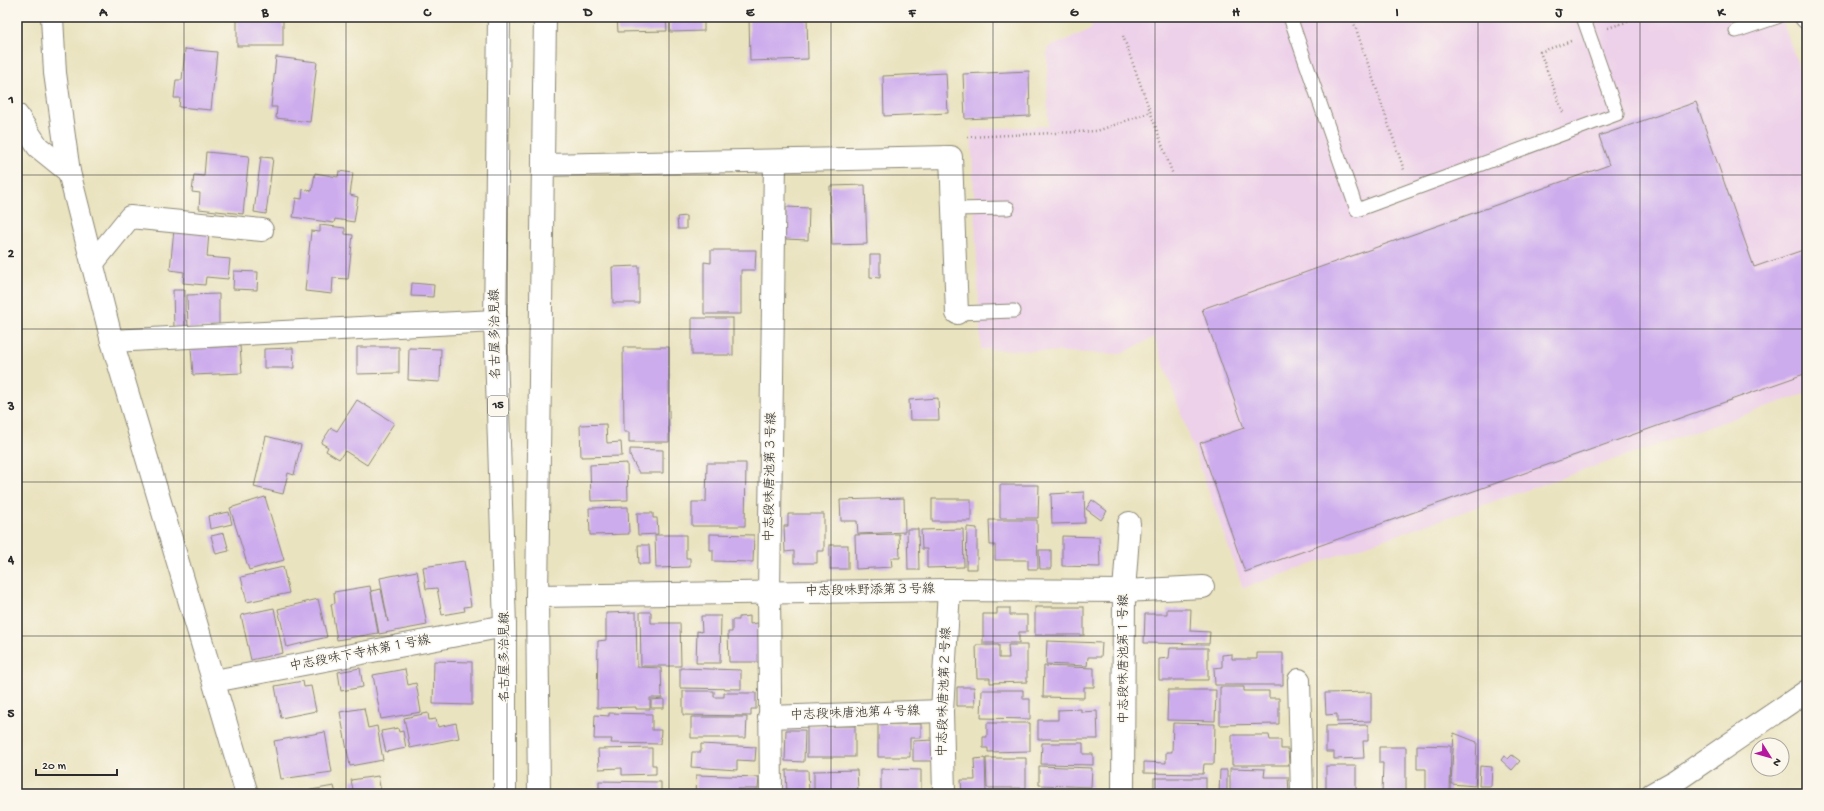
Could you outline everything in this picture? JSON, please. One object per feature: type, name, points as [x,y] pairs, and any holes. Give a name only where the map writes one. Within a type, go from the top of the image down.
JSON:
[{"type":"street","points":[[52,17],[56,73],[69,172],[92,264],[112,341],[247,794]]},
{"type":"street","name":"名古屋多治見線","points":[[499,17],[495,321],[505,626],[505,794]]},
{"type":"street","points":[[539,794],[537,596],[545,17]]},
{"type":"street","points":[[17,115],[38,147],[69,172]]},
{"type":"street","points":[[543,165],[950,157],[957,314]]},
{"type":"street","name":"中志段味唐池第３号線","points":[[771,794],[769,717],[769,593],[775,161]]},
{"type":"street","points":[[92,264],[130,217],[262,230]]},
{"type":"street","points":[[112,341],[495,321]]},
{"type":"street","name":"中志段味唐池第１号線","points":[[1123,794],[1124,591],[1129,523]]},
{"type":"street","name":"中志段味野添第３号線","points":[[537,596],[949,590],[1124,591],[1203,587]]},
{"type":"street","name":"中志段味唐池第２号線","points":[[944,794],[942,711],[949,590]]},
{"type":"street","name":"中志段味下寺林第１号線","points":[[214,681],[505,626]]},
{"type":"street","points":[[1299,680],[1302,794]]},
{"type":"street","points":[[1652,794],[1677,780],[1807,691]]},
{"type":"street","name":"中志段味唐池第４号線","points":[[769,717],[942,711]]},
{"type":"lane","points":[[1290,17],[1357,210],[1617,114],[1582,17]]},
{"type":"lane","points":[[1736,31],[1776,17]]},
{"type":"lane","points":[[952,209],[1008,208]]},
{"type":"lane","points":[[957,314],[1014,311]]},
{"type":"path","points":[[1352,17],[1411,190]]},
{"type":"path","points":[[1570,132],[1540,52],[1641,17]]},
{"type":"path","points":[[1648,17],[1722,19]]},
{"type":"path","points":[[1123,36],[1174,175]]},
{"type":"path","points":[[950,157],[967,136],[1097,131],[1151,112]]},
{"type":"shaded area","points":[[1090,17],[1781,17],[1807,91],[1807,393],[1243,588],[1154,337],[1121,354],[981,349],[971,129],[1048,126],[1047,48],[1092,29]]},
{"type":"building","points":[[237,17],[283,17],[283,46],[237,46]]},
{"type":"building","points":[[617,17],[666,17],[667,31],[618,32]]},
{"type":"building","points":[[670,17],[704,17],[704,31],[670,32]]},
{"type":"building","points":[[749,17],[807,17],[808,59],[750,61]]},
{"type":"building","points":[[185,49],[217,52],[211,110],[179,107],[180,98],[174,98],[176,80],[182,80]]},
{"type":"building","points":[[276,57],[317,62],[310,122],[276,118],[277,107],[271,107]]},
{"type":"building","points":[[1029,71],[1030,116],[965,119],[963,74]]},
{"type":"building","points":[[946,73],[948,113],[884,116],[883,76]]},
{"type":"building","points":[[1696,102],[1754,267],[1806,249],[1807,373],[1245,572],[1200,443],[1244,428],[1202,309],[1609,165],[1599,136]]},
{"type":"building","points":[[206,152],[249,156],[243,214],[199,209],[200,193],[192,192],[194,175],[204,176]]},
{"type":"building","points":[[261,157],[273,158],[266,214],[254,212]]},
{"type":"building","points":[[339,171],[353,173],[350,195],[358,197],[354,222],[335,219],[334,223],[293,217],[296,198],[302,199],[303,189],[312,191],[315,173],[338,177]]},
{"type":"building","points":[[865,185],[867,244],[832,245],[830,186]]},
{"type":"building","points":[[786,207],[809,208],[808,240],[785,239]]},
{"type":"building","points":[[686,216],[686,229],[678,229],[677,217]]},
{"type":"building","points":[[320,225],[345,228],[345,234],[353,235],[348,279],[333,278],[332,294],[305,291],[311,231],[320,232]]},
{"type":"building","points":[[174,229],[209,233],[207,257],[230,259],[228,279],[206,277],[205,285],[183,283],[184,272],[170,270]]},
{"type":"building","points":[[711,250],[756,250],[755,270],[741,270],[741,314],[704,314],[704,262],[711,263]]},
{"type":"building","points":[[870,255],[880,255],[880,278],[870,277]]},
{"type":"building","points":[[639,266],[639,303],[613,303],[612,267]]},
{"type":"building","points":[[234,271],[258,272],[257,290],[233,289]]},
{"type":"building","points":[[412,283],[434,285],[433,297],[411,296]]},
{"type":"building","points":[[173,290],[185,290],[185,329],[174,329]]},
{"type":"building","points":[[219,294],[219,328],[188,329],[187,295]]},
{"type":"building","points":[[692,318],[733,318],[733,355],[692,355]]},
{"type":"building","points":[[240,346],[242,373],[193,375],[191,348]]},
{"type":"building","points":[[357,347],[399,347],[399,373],[357,374]]},
{"type":"building","points":[[623,347],[669,347],[669,442],[629,442],[629,432],[624,432]]},
{"type":"building","points":[[293,348],[294,368],[264,368],[264,349]]},
{"type":"building","points":[[409,348],[441,349],[440,382],[408,380]]},
{"type":"building","points":[[938,398],[939,420],[910,420],[909,400]]},
{"type":"building","points":[[357,400],[394,423],[367,465],[345,451],[339,459],[326,451],[328,447],[321,443],[331,428],[337,431]]},
{"type":"building","points":[[606,424],[607,443],[621,442],[622,456],[581,457],[580,425]]},
{"type":"building","points":[[266,436],[301,445],[294,475],[288,473],[283,494],[254,487]]},
{"type":"building","points":[[630,449],[663,450],[663,473],[639,473],[630,456]]},
{"type":"building","points":[[627,463],[628,500],[591,501],[590,465]]},
{"type":"building","points":[[707,463],[746,463],[745,526],[692,526],[692,502],[706,502]]},
{"type":"building","points":[[1000,485],[1039,485],[1038,518],[1000,518]]},
{"type":"building","points":[[1084,492],[1085,523],[1052,524],[1051,494]]},
{"type":"building","points":[[265,497],[284,560],[249,570],[230,508]]},
{"type":"building","points":[[904,498],[905,532],[858,534],[857,521],[841,521],[840,500]]},
{"type":"building","points":[[932,499],[971,499],[971,521],[932,521]]},
{"type":"building","points":[[1092,500],[1107,511],[1101,520],[1086,509]]},
{"type":"building","points":[[628,507],[629,534],[590,535],[589,508]]},
{"type":"building","points":[[229,512],[232,524],[210,529],[208,516]]},
{"type":"building","points":[[637,513],[653,513],[653,518],[657,518],[658,534],[638,535]]},
{"type":"building","points":[[788,514],[824,514],[824,551],[817,551],[817,563],[794,563],[794,551],[785,552],[784,526],[788,526]]},
{"type":"building","points":[[989,520],[1037,520],[1038,569],[1028,569],[1028,560],[995,560],[995,545],[990,545]]},
{"type":"building","points":[[967,527],[977,528],[977,569],[966,569]]},
{"type":"building","points":[[907,529],[918,529],[919,570],[908,570]]},
{"type":"building","points":[[963,529],[964,567],[927,568],[927,549],[922,549],[921,530]]},
{"type":"building","points":[[224,533],[229,551],[216,554],[211,536]]},
{"type":"building","points":[[710,534],[754,535],[753,562],[713,561],[713,550],[710,550]]},
{"type":"building","points":[[899,534],[900,558],[891,558],[892,567],[856,569],[855,535]]},
{"type":"building","points":[[655,535],[686,535],[686,558],[690,558],[690,567],[656,568]]},
{"type":"building","points":[[1062,536],[1099,537],[1100,567],[1062,566]]},
{"type":"building","points":[[638,545],[649,545],[650,564],[639,564]]},
{"type":"building","points":[[830,545],[848,545],[848,569],[830,569]]},
{"type":"building","points":[[1039,550],[1051,550],[1051,569],[1040,569]]},
{"type":"building","points":[[464,561],[471,606],[464,607],[465,611],[442,615],[437,588],[426,589],[423,567]]},
{"type":"building","points":[[283,567],[289,593],[247,602],[241,577]]},
{"type":"building","points":[[417,571],[427,625],[379,634],[371,591],[381,589],[388,622],[380,578]]},
{"type":"building","points":[[370,586],[378,633],[337,640],[331,604],[335,603],[334,592]]},
{"type":"building","points":[[318,599],[327,637],[287,647],[278,609]]},
{"type":"building","points":[[1035,607],[1084,607],[1084,635],[1035,635]]},
{"type":"building","points":[[274,608],[283,653],[251,660],[241,615]]},
{"type":"building","points":[[997,608],[1010,608],[1010,615],[1027,615],[1027,632],[1019,632],[1019,643],[983,643],[983,614],[997,614]]},
{"type":"building","points":[[1167,609],[1191,609],[1190,631],[1210,632],[1209,644],[1144,643],[1145,614],[1167,614]]},
{"type":"building","points":[[636,612],[637,667],[661,668],[662,698],[650,698],[650,709],[636,709],[636,707],[597,708],[598,641],[606,640],[606,613]]},
{"type":"building","points":[[640,612],[651,612],[651,623],[680,623],[681,666],[641,666]]},
{"type":"building","points":[[701,616],[721,616],[720,663],[696,663],[697,631],[702,632]]},
{"type":"building","points":[[750,616],[750,624],[758,623],[759,662],[729,662],[728,632],[732,632],[732,620],[739,620],[739,617]]},
{"type":"building","points":[[1047,641],[1102,643],[1101,657],[1088,657],[1087,666],[1046,664]]},
{"type":"building","points":[[976,645],[999,645],[999,658],[1009,658],[1008,645],[1027,645],[1027,682],[990,683],[990,678],[977,678]]},
{"type":"building","points":[[1170,648],[1208,648],[1208,680],[1159,680],[1159,659],[1169,658]]},
{"type":"building","points":[[1257,653],[1283,653],[1283,685],[1215,685],[1214,668],[1222,667],[1222,655],[1232,654],[1232,659],[1257,659]]},
{"type":"building","points":[[434,661],[472,662],[472,705],[433,704]]},
{"type":"building","points":[[1044,666],[1094,668],[1094,687],[1084,687],[1084,698],[1043,697]]},
{"type":"building","points":[[360,668],[363,687],[341,691],[338,672]]},
{"type":"building","points":[[680,668],[741,670],[741,689],[680,688]]},
{"type":"building","points":[[405,669],[408,685],[416,683],[421,712],[381,719],[373,675]]},
{"type":"building","points":[[303,681],[304,687],[311,686],[316,711],[281,718],[275,686]]},
{"type":"building","points":[[957,687],[974,687],[975,706],[957,706]]},
{"type":"building","points":[[1220,687],[1244,687],[1244,691],[1269,691],[1269,698],[1279,698],[1279,724],[1220,725]]},
{"type":"building","points":[[982,690],[1023,690],[1023,699],[1030,699],[1030,719],[981,718]]},
{"type":"building","points":[[1168,690],[1216,690],[1215,721],[1167,720]]},
{"type":"building","points":[[683,691],[714,691],[714,697],[724,697],[724,693],[756,693],[756,709],[751,709],[751,716],[683,715]]},
{"type":"building","points":[[1371,692],[1371,721],[1337,722],[1337,714],[1326,715],[1325,693]]},
{"type":"building","points":[[664,699],[664,708],[651,708],[651,700]]},
{"type":"building","points":[[364,708],[368,728],[377,726],[383,760],[350,766],[340,712]]},
{"type":"building","points":[[1081,709],[1081,712],[1097,711],[1098,739],[1038,739],[1038,720],[1058,720],[1058,710]]},
{"type":"building","points":[[428,713],[429,720],[436,719],[438,727],[456,723],[459,738],[410,748],[404,718]]},
{"type":"building","points":[[609,713],[652,714],[652,730],[661,730],[660,744],[611,743],[612,739],[594,739],[595,715],[609,716]]},
{"type":"building","points":[[691,717],[747,717],[746,738],[691,738]]},
{"type":"building","points":[[987,723],[1030,723],[1030,751],[988,752],[988,748],[983,748],[983,737],[987,737]]},
{"type":"building","points":[[1173,723],[1215,724],[1214,764],[1204,764],[1203,774],[1144,773],[1144,762],[1166,763],[1166,752],[1172,752]]},
{"type":"building","points":[[878,724],[921,724],[921,738],[910,738],[910,757],[878,757]]},
{"type":"building","points":[[1368,725],[1368,741],[1363,741],[1364,758],[1334,759],[1334,752],[1326,752],[1326,726]]},
{"type":"building","points":[[807,726],[855,726],[855,757],[807,757]]},
{"type":"building","points":[[398,728],[399,732],[403,731],[406,748],[386,752],[381,731]]},
{"type":"building","points":[[786,730],[805,730],[804,762],[785,761]]},
{"type":"building","points":[[325,732],[332,772],[281,779],[274,741]]},
{"type":"building","points":[[1454,733],[1477,742],[1475,786],[1451,784]]},
{"type":"building","points":[[1232,735],[1269,735],[1270,740],[1281,740],[1281,749],[1288,749],[1289,765],[1232,765]]},
{"type":"building","points":[[933,740],[934,761],[913,761],[913,741]]},
{"type":"building","points":[[1042,743],[1083,743],[1083,754],[1093,754],[1093,765],[1041,764]]},
{"type":"building","points":[[701,744],[756,747],[755,761],[737,760],[737,770],[691,767],[692,752],[701,752]]},
{"type":"building","points":[[1417,745],[1451,746],[1450,794],[1426,794],[1426,769],[1417,769]]},
{"type":"building","points":[[1379,747],[1406,747],[1406,794],[1382,794],[1383,763],[1379,763]]},
{"type":"building","points":[[652,748],[652,765],[656,765],[656,774],[622,775],[622,768],[599,769],[598,749]]},
{"type":"building","points":[[1512,755],[1520,761],[1512,770],[1501,760],[1504,756],[1508,759]]},
{"type":"building","points":[[985,758],[986,792],[962,793],[961,780],[975,780],[974,759]]},
{"type":"building","points":[[986,758],[1026,758],[1026,788],[987,788]]},
{"type":"building","points":[[1039,766],[1092,768],[1091,787],[1039,785]]},
{"type":"building","points":[[1326,766],[1356,766],[1356,794],[1326,794]]},
{"type":"building","points":[[1480,766],[1492,767],[1491,786],[1479,786]]},
{"type":"building","points":[[1230,768],[1265,769],[1264,777],[1288,777],[1289,794],[1230,794]]},
{"type":"building","points":[[881,769],[921,770],[921,794],[881,794]]},
{"type":"building","points":[[786,770],[808,770],[809,794],[787,794]]},
{"type":"building","points":[[857,770],[858,790],[855,790],[855,794],[814,794],[814,771]]},
{"type":"building","points":[[1220,770],[1227,770],[1227,794],[1219,794]]},
{"type":"building","points":[[696,775],[759,777],[758,789],[737,789],[737,794],[695,794]]},
{"type":"building","points":[[378,776],[381,792],[387,791],[387,794],[354,794],[351,780]]},
{"type":"building","points":[[1154,778],[1206,778],[1206,794],[1154,794]]},
{"type":"building","points":[[599,781],[661,782],[661,794],[599,794]]},
{"type":"building","points":[[334,786],[336,794],[305,794],[305,791]]}]
